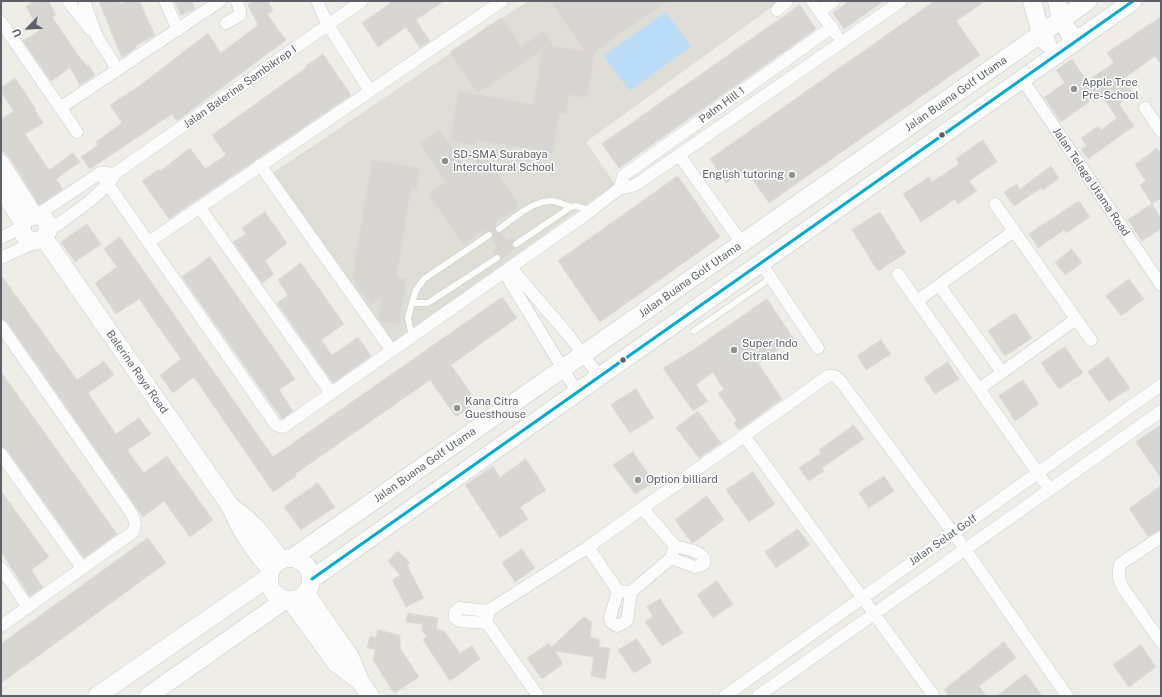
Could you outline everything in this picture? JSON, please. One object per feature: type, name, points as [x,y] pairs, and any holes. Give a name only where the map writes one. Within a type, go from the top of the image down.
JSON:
[{"type":"main road","points":[[1032,1],[1041,34],[1056,55]]},
{"type":"main road","points":[[1057,1],[1061,20],[1075,42]]},
{"type":"main road","name":"Jalan Buana Golf Utama","points":[[97,696],[278,566],[1088,1]]},
{"type":"main road","points":[[148,696],[298,594],[600,376],[732,294],[1056,55],[1133,1]]},
{"type":"main road","points":[[1,164],[29,220]]},
{"type":"main road","points":[[1,187],[29,220]]},
{"type":"main road","name":"Balerina Raya Road","points":[[29,220],[25,235],[28,238],[43,237],[231,507],[238,526],[249,544],[278,566]]},
{"type":"main road","points":[[304,562],[311,573],[298,594],[279,598],[271,588],[278,566],[304,562]]},
{"type":"main road","points":[[298,594],[350,656],[360,681],[370,696]]},
{"type":"street","points":[[68,1],[97,37],[118,70]]},
{"type":"street","points":[[84,1],[97,37]]},
{"type":"street","points":[[165,1],[178,30]]},
{"type":"street","points":[[60,108],[220,1]]},
{"type":"street","points":[[226,23],[240,15],[237,1]]},
{"type":"street","points":[[318,1],[328,25],[370,91]]},
{"type":"street","name":"Jalan Balerina Sambikrep I","points":[[1,258],[43,237],[92,200],[109,184],[117,172],[362,1]]},
{"type":"street","points":[[100,173],[149,242],[502,1]]},
{"type":"street","points":[[777,10],[787,1]]},
{"type":"street","points":[[812,1],[832,27],[841,42]]},
{"type":"street","points":[[820,11],[834,1]]},
{"type":"street","name":"Palm Hill 1","points":[[149,242],[276,425],[278,427],[287,425],[588,213],[620,188],[637,184],[901,1]]},
{"type":"street","points":[[1,22],[5,35],[77,132]]},
{"type":"street","name":"Palm Hill 1","points":[[620,188],[624,176],[832,27]]},
{"type":"street","name":"Jalan Telaga Utama Road","points":[[1022,80],[1159,278]]},
{"type":"street","points":[[1145,108],[1161,130]]},
{"type":"street","points":[[679,156],[742,243]]},
{"type":"street","points":[[260,165],[392,352]]},
{"type":"street","points":[[1,238],[100,173],[117,172]]},
{"type":"street","points":[[995,204],[1091,340]]},
{"type":"street","points":[[200,208],[331,393]]},
{"type":"street","points":[[916,300],[1014,231]]},
{"type":"street","points":[[507,270],[584,354],[600,376]]},
{"type":"street","points":[[507,270],[562,369],[577,392]]},
{"type":"street","points":[[766,270],[818,348]]},
{"type":"street","points":[[898,274],[1050,490]]},
{"type":"street","points":[[939,285],[1002,372]]},
{"type":"street","points":[[979,389],[1076,319]]},
{"type":"street","points":[[1,328],[135,520],[133,532],[1,626]]},
{"type":"street","points":[[538,696],[488,617],[745,437],[828,376],[836,376],[953,533],[1066,696]]},
{"type":"street","name":"Jalan Selat Golf","points":[[725,696],[1161,385]]},
{"type":"street","name":"Jalan Selat Golf","points":[[758,696],[1161,411]]},
{"type":"street","points":[[745,437],[873,615],[934,696]]},
{"type":"street","points":[[1,454],[82,568]]},
{"type":"street","points":[[643,509],[675,546],[699,553],[704,557],[705,561],[704,564],[695,567],[671,558]]},
{"type":"street","points":[[1161,537],[1120,564],[1118,574],[1118,580],[1123,588],[1161,642]]},
{"type":"street","points":[[618,591],[610,617],[611,622],[617,626],[627,621],[631,592],[671,558],[675,546]]},
{"type":"street","points":[[588,547],[618,591]]},
{"type":"street","points":[[1,568],[28,607]]},
{"type":"street","points":[[618,591],[631,592]]},
{"type":"lane","points":[[499,229],[524,211],[541,202],[554,201],[571,207],[575,206],[588,213]]},
{"type":"lane","points":[[516,244],[571,207]]},
{"type":"lane","points":[[412,338],[408,318],[416,290],[424,279],[489,235]]},
{"type":"lane","points":[[412,303],[428,303],[497,258]]},
{"type":"lane","points":[[694,331],[732,294]]},
{"type":"shaded area","name":"SD-SMA Surabaya Intercultural School","points":[[528,1],[780,1],[586,142],[615,184],[386,348],[264,179]]},
{"type":"water","points":[[666,12],[691,47],[629,91],[604,55]]},
{"type":"building","points":[[35,1],[48,1],[56,15],[52,17],[78,55],[87,66],[89,65],[95,75],[80,85],[70,68],[51,81],[23,41],[39,31],[26,6]]},
{"type":"building","points":[[99,1],[118,1],[120,4],[127,1],[139,1],[155,35],[135,46],[136,48],[122,57]]},
{"type":"building","points":[[175,1],[192,1],[195,9],[181,15]]},
{"type":"building","points":[[254,1],[268,1],[273,11],[267,14],[286,40],[177,121],[172,114],[90,169],[81,157],[98,145],[96,142],[122,123],[110,105],[142,84],[208,33],[221,53],[258,25],[248,5]]},
{"type":"building","points":[[394,1],[444,1],[416,20],[430,41],[420,48],[406,27],[378,47],[362,23]]},
{"type":"building","points":[[550,1],[667,1],[595,52],[587,98],[569,95],[566,115],[559,114],[553,153],[475,140],[479,146],[450,141],[458,91],[533,104],[542,50],[477,93],[450,52],[502,17],[522,47],[543,31],[554,46],[585,51]]},
{"type":"building","points":[[850,1],[884,1],[844,29],[833,13]]},
{"type":"building","points":[[935,1],[985,1],[956,21],[980,55],[769,203],[745,169],[726,183],[710,159]]},
{"type":"building","points":[[800,5],[816,29],[619,168],[602,144]]},
{"type":"building","points":[[1161,17],[1161,64],[1155,56],[1123,79],[1134,94],[1119,104],[1134,126],[1088,159],[1081,149],[1087,146],[1081,138],[1098,126],[1101,130],[1117,118],[1100,94],[1061,122],[1044,97],[1065,83],[1056,70],[1072,59],[1087,81],[1114,63],[1107,53]]},
{"type":"building","points":[[323,54],[351,95],[169,219],[142,181],[159,169],[160,171],[190,148],[205,169],[226,155],[212,135]]},
{"type":"building","points":[[15,78],[36,109],[35,110],[43,123],[25,134],[49,170],[73,153],[80,162],[56,179],[63,189],[39,205],[10,158],[1,150],[1,119],[14,111],[1,92],[1,88]]},
{"type":"building","points":[[440,130],[466,168],[485,155],[520,206],[495,223],[496,232],[501,233],[507,240],[512,237],[514,240],[512,246],[516,248],[501,259],[501,255],[494,254],[492,250],[497,247],[491,239],[493,234],[491,231],[485,230],[463,245],[428,194],[446,182],[420,144]]},
{"type":"building","points":[[983,140],[997,162],[969,181],[977,191],[958,204],[955,199],[921,222],[903,194],[929,177],[932,182],[959,164],[956,159]]},
{"type":"building","points":[[1157,148],[1161,153],[1161,198],[1152,204],[1140,185],[1146,181],[1135,165]]},
{"type":"building","points":[[372,160],[420,168],[417,190],[411,189],[397,277],[407,279],[399,325],[381,322],[378,319],[382,295],[371,304],[352,279]]},
{"type":"building","points":[[1051,166],[1059,178],[1043,190],[1041,188],[1014,206],[1004,192],[1017,184],[1020,189]]},
{"type":"building","points":[[678,176],[720,237],[600,322],[558,261]]},
{"type":"building","points":[[1079,201],[1090,217],[1066,233],[1064,230],[1038,248],[1029,234]]},
{"type":"building","points":[[1152,204],[1161,218],[1161,229],[1142,241],[1128,220]]},
{"type":"building","points":[[265,212],[287,243],[265,261],[274,274],[262,283],[233,242],[246,234],[242,228]]},
{"type":"building","points":[[880,212],[906,253],[878,271],[852,230]]},
{"type":"building","points":[[87,224],[101,244],[75,262],[61,242]]},
{"type":"building","points":[[120,237],[273,457],[502,297],[517,318],[451,365],[477,402],[456,417],[430,380],[295,474],[296,476],[273,492],[194,377],[173,393],[160,375],[181,359],[139,299],[116,314],[95,283],[117,267],[104,249]]},
{"type":"building","points":[[1072,249],[1082,263],[1065,275],[1055,262]]},
{"type":"building","points":[[210,257],[295,379],[279,390],[293,411],[282,419],[182,277]]},
{"type":"building","points":[[301,263],[344,324],[321,340],[332,355],[358,337],[371,356],[333,383],[277,303],[288,295],[278,280]]},
{"type":"building","points":[[1,275],[77,380],[104,361],[114,375],[88,393],[116,434],[139,418],[151,434],[127,450],[144,473],[167,456],[213,520],[190,537],[164,501],[143,517],[7,322],[1,318]]},
{"type":"building","points":[[1129,279],[1144,299],[1121,316],[1106,296]]},
{"type":"building","points":[[767,299],[794,339],[758,363],[782,399],[739,430],[734,423],[737,421],[718,393],[724,390],[713,372],[696,385],[708,401],[693,411],[663,368],[690,352]]},
{"type":"building","points":[[1015,313],[1032,338],[1005,356],[988,331]]},
{"type":"building","points":[[881,340],[891,354],[866,370],[857,356]]},
{"type":"building","points":[[1065,347],[1083,373],[1059,389],[1041,363]]},
{"type":"building","points":[[1108,357],[1130,388],[1109,402],[1088,372]]},
{"type":"building","points":[[948,362],[959,379],[935,394],[924,378]]},
{"type":"building","points":[[1,372],[117,534],[84,558],[7,450],[1,447]]},
{"type":"building","points":[[1023,380],[1039,404],[1015,421],[999,396]]},
{"type":"building","points":[[636,389],[654,418],[630,433],[611,405]]},
{"type":"building","points":[[698,411],[721,443],[699,458],[676,428]]},
{"type":"building","points":[[854,425],[864,439],[822,468],[824,471],[809,481],[799,468],[821,453],[819,450]]},
{"type":"building","points":[[1161,425],[1161,478],[1136,442]]},
{"type":"building","points":[[633,452],[654,482],[635,494],[613,465]]},
{"type":"building","points":[[526,459],[546,490],[520,507],[528,519],[500,538],[465,485],[493,466],[500,477]]},
{"type":"building","points":[[753,472],[775,504],[749,522],[726,490]]},
{"type":"building","points":[[884,476],[894,491],[869,508],[859,493]]},
{"type":"building","points":[[318,483],[335,507],[301,530],[284,507]]},
{"type":"building","points":[[1161,486],[1161,530],[1148,536],[1129,509]]},
{"type":"building","points":[[1,491],[49,557],[31,570],[43,587],[30,596],[1,552]]},
{"type":"building","points":[[707,496],[724,520],[693,543],[675,520]]},
{"type":"building","points":[[798,529],[810,545],[776,568],[765,552]]},
{"type":"building","points":[[148,538],[166,563],[1,683],[1,644]]},
{"type":"building","points":[[522,549],[535,568],[515,582],[502,563]]},
{"type":"building","points":[[398,551],[410,563],[407,565],[424,598],[406,607],[392,580],[400,575],[388,561]]},
{"type":"building","points":[[717,581],[733,604],[713,618],[697,595]]},
{"type":"building","points":[[660,599],[683,633],[662,646],[645,622],[653,617],[647,607]]},
{"type":"building","points":[[408,613],[438,618],[436,629],[444,631],[460,653],[472,646],[480,659],[450,681],[423,640],[427,637],[422,630],[423,624],[406,622]]},
{"type":"building","points":[[584,617],[592,622],[590,637],[600,640],[599,647],[610,648],[605,679],[591,676],[594,657],[555,651],[563,664],[542,679],[527,658],[549,643],[551,647]]},
{"type":"building","points":[[378,630],[400,635],[400,648],[419,677],[394,693],[373,660],[375,650],[367,648],[370,636],[376,637]]},
{"type":"building","points":[[637,639],[652,662],[634,673],[618,650]]},
{"type":"building","points":[[1004,642],[1016,658],[979,686],[986,696],[949,696],[944,690]]},
{"type":"building","points":[[1141,645],[1156,667],[1129,687],[1113,665]]},
{"type":"building","points":[[1026,674],[1042,696],[997,696]]},
{"type":"transit line","points":[[312,579],[1133,1]]},
{"type":"place","name":"Apple Tree Pre-School","points":[[1074,89]]},
{"type":"place","name":"SD-SMA Surabaya Intercultural School","points":[[445,161]]},
{"type":"place","name":"English tutoring","points":[[792,175]]},
{"type":"place","name":"Super Indo Citraland","points":[[734,350]]},
{"type":"place","name":"Kana Citra Guesthouse","points":[[457,408]]},
{"type":"place","name":"Option billiard","points":[[638,480]]}]
